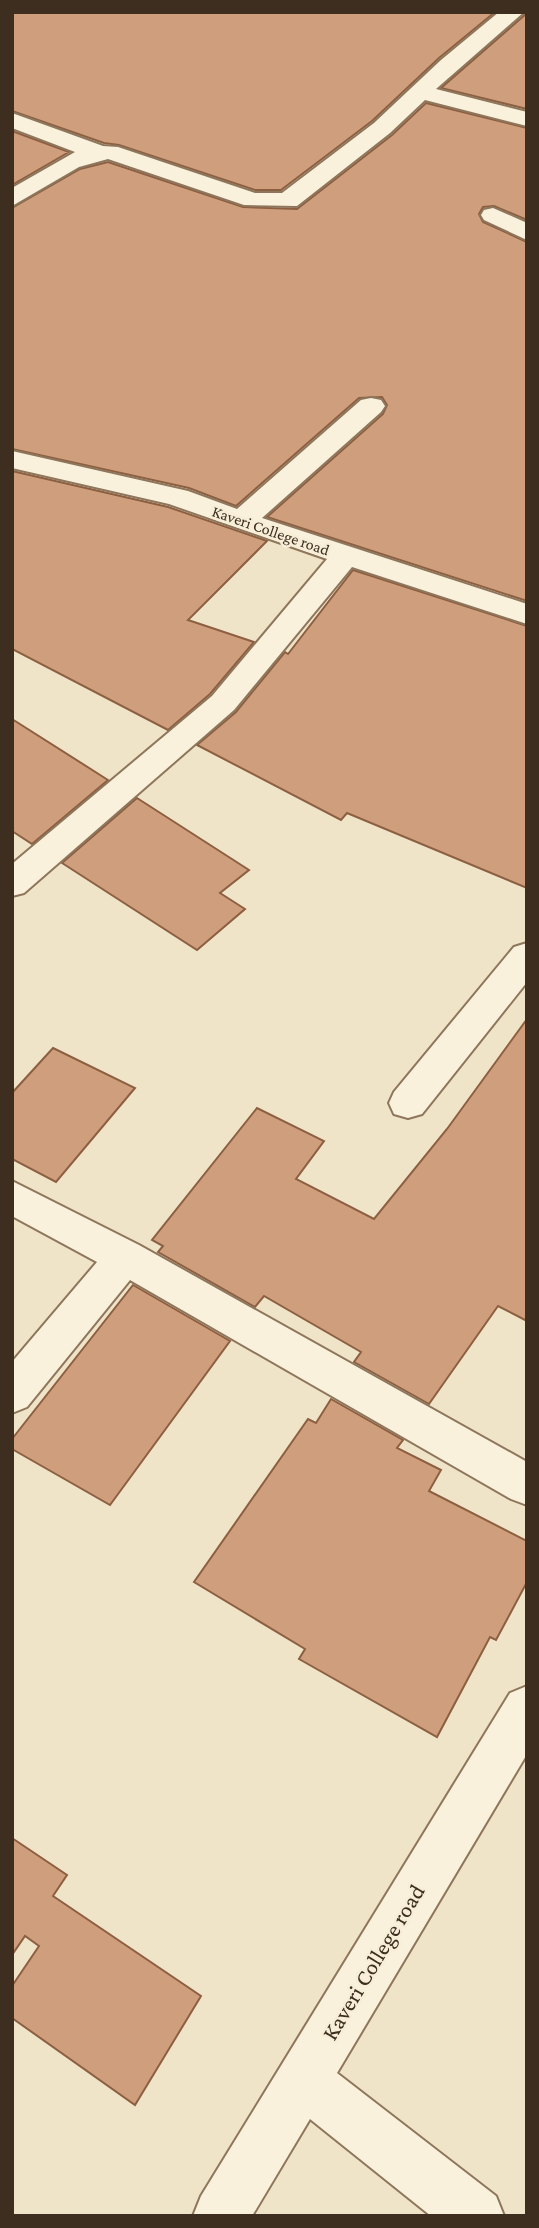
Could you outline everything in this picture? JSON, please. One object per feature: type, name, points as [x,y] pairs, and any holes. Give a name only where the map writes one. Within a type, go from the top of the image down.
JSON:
[{"type":"street","points":[[12,120],[99,152],[122,155],[253,200],[288,201],[382,128],[513,12]]},
{"type":"street","points":[[421,92],[527,119]]},
{"type":"street","points":[[12,199],[76,158],[99,152]]},
{"type":"street","points":[[493,215],[527,233]]},
{"type":"street","points":[[241,521],[371,406]]},
{"type":"street","name":"Kaveri College road","points":[[12,459],[178,497],[345,556],[527,614]]},
{"type":"street","points":[[12,884],[223,703],[345,556]]},
{"type":"street","points":[[408,1103],[527,956]]},
{"type":"street","points":[[12,1198],[125,1257],[527,1485]]},
{"type":"street","points":[[12,1394],[125,1257]]},
{"type":"street","name":"Kaveri College road","points":[[221,2216],[527,1709]]},
{"type":"street","points":[[303,2080],[476,2216]]},
{"type":"building","points":[[12,12],[495,12],[439,58],[372,121],[281,190],[255,190],[12,111]]},
{"type":"building","points":[[527,12],[527,109],[441,88],[526,14]]},
{"type":"building","points":[[426,103],[527,128],[527,220],[494,206],[483,207],[479,214],[483,222],[527,242],[527,601],[267,517],[383,414],[387,405],[382,397],[359,398],[236,506],[189,488],[12,449],[12,208],[80,169],[108,162],[243,207],[297,209],[392,135]]},
{"type":"building","points":[[12,131],[69,152],[12,185]]},
{"type":"building","points":[[12,471],[168,507],[267,541],[188,620],[254,642],[210,694],[168,730],[12,649]]},
{"type":"building","points":[[353,570],[527,626],[527,888],[347,813],[341,820],[197,745],[236,712],[285,652],[288,654]]},
{"type":"building","points":[[12,719],[108,780],[32,844],[12,831]]},
{"type":"building","points":[[137,798],[249,870],[220,893],[245,909],[197,950],[62,863]]},
{"type":"building","points":[[527,1019],[527,1321],[498,1306],[429,1404],[354,1362],[361,1352],[264,1296],[255,1307],[158,1252],[163,1246],[152,1240],[257,1108],[324,1141],[296,1179],[374,1219],[447,1129]]},
{"type":"building","points":[[53,1048],[135,1088],[56,1182],[12,1159],[12,1093]]},
{"type":"building","points":[[133,1285],[230,1341],[110,1505],[12,1449],[12,1439]]},
{"type":"building","points":[[331,1399],[403,1440],[397,1448],[441,1470],[429,1491],[527,1541],[527,1582],[496,1640],[490,1637],[437,1737],[299,1659],[305,1649],[194,1582],[308,1419],[316,1423]]},
{"type":"building","points":[[12,1838],[67,1875],[53,1896],[201,1996],[135,2105],[12,2018],[12,1986],[39,1946],[25,1936],[12,1955]]}]
